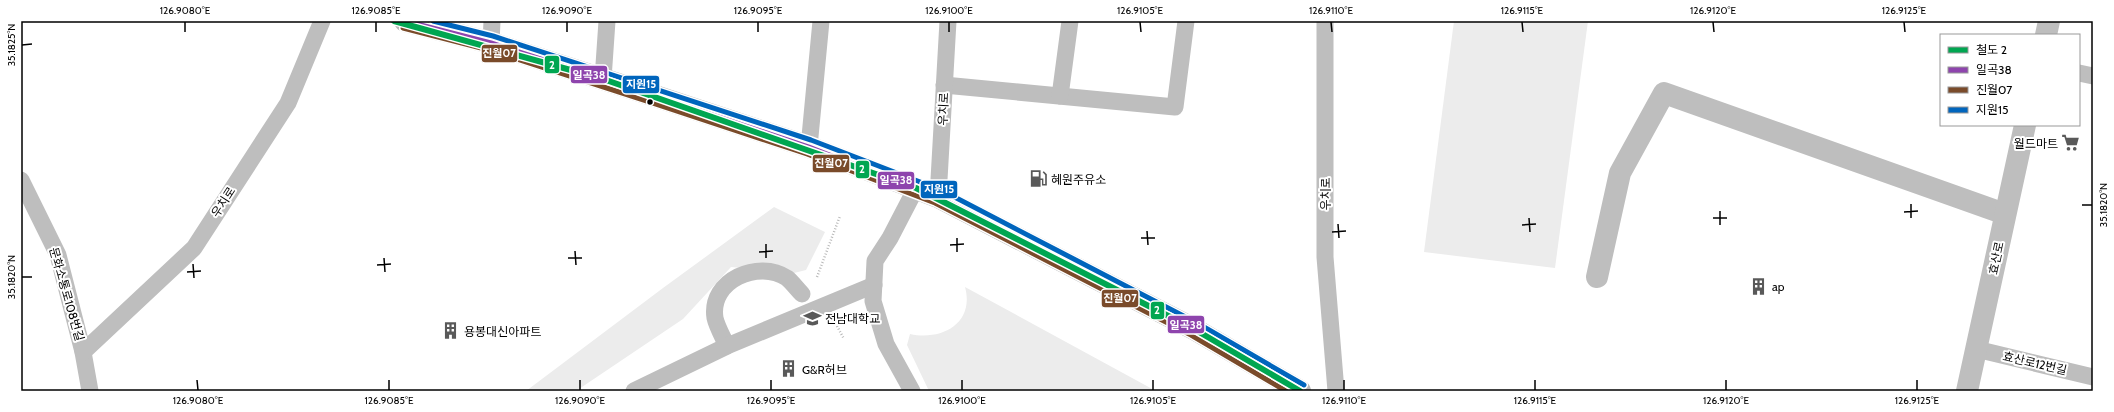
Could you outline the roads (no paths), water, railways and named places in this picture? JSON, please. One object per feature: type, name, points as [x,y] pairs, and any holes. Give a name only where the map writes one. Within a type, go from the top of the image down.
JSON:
[{"type":"main road","points":[[405,21],[491,43],[603,79],[809,148],[938,196],[1194,329],[1300,391]]},
{"type":"street","points":[[2046,34],[2049,21]]},
{"type":"street","points":[[1597,277],[1620,173],[1664,93],[2005,214]]},
{"type":"street","name":"효산로","points":[[1967,391],[2025,126]]},
{"type":"lane","name":"우치로","points":[[83,352],[194,248],[288,103],[322,21]]},
{"type":"lane","points":[[491,43],[492,21]]},
{"type":"lane","points":[[603,79],[607,21]]},
{"type":"lane","points":[[809,148],[821,21]]},
{"type":"lane","name":"우치로","points":[[938,196],[948,21]]},
{"type":"lane","points":[[1060,96],[1070,21]]},
{"type":"lane","points":[[944,85],[1175,107],[1186,21]]},
{"type":"lane","name":"우치로","points":[[1325,21],[1325,257],[1336,391]]},
{"type":"lane","points":[[2080,73],[2093,76]]},
{"type":"lane","name":"문화소통로108번길","points":[[21,180],[58,255],[83,352],[90,391]]},
{"type":"lane","points":[[912,391],[886,344],[873,301],[875,261],[890,238],[916,188]]},
{"type":"lane","points":[[727,346],[715,317],[716,302],[724,285],[738,276],[754,271],[773,272],[787,278],[802,294]]},
{"type":"lane","points":[[634,391],[727,346],[874,285]]},
{"type":"lane","name":"효산로12번길","points":[[1976,349],[2093,377]]},
{"type":"rail line","name":"2","points":[[394,21],[603,79],[916,188],[1194,329],[1300,391]]},
{"type":"place","name":"월드마트","points":[[2071,143]]},
{"type":"place","name":"혜원주유소","points":[[1038,179]]},
{"type":"place","name":"ap","points":[[1759,286]]},
{"type":"place","name":"전남대학교","points":[[812,318]]},
{"type":"place","name":"용봉대신아파트","points":[[451,331]]},
{"type":"place","name":"G&R허브","points":[[789,369]]}]
